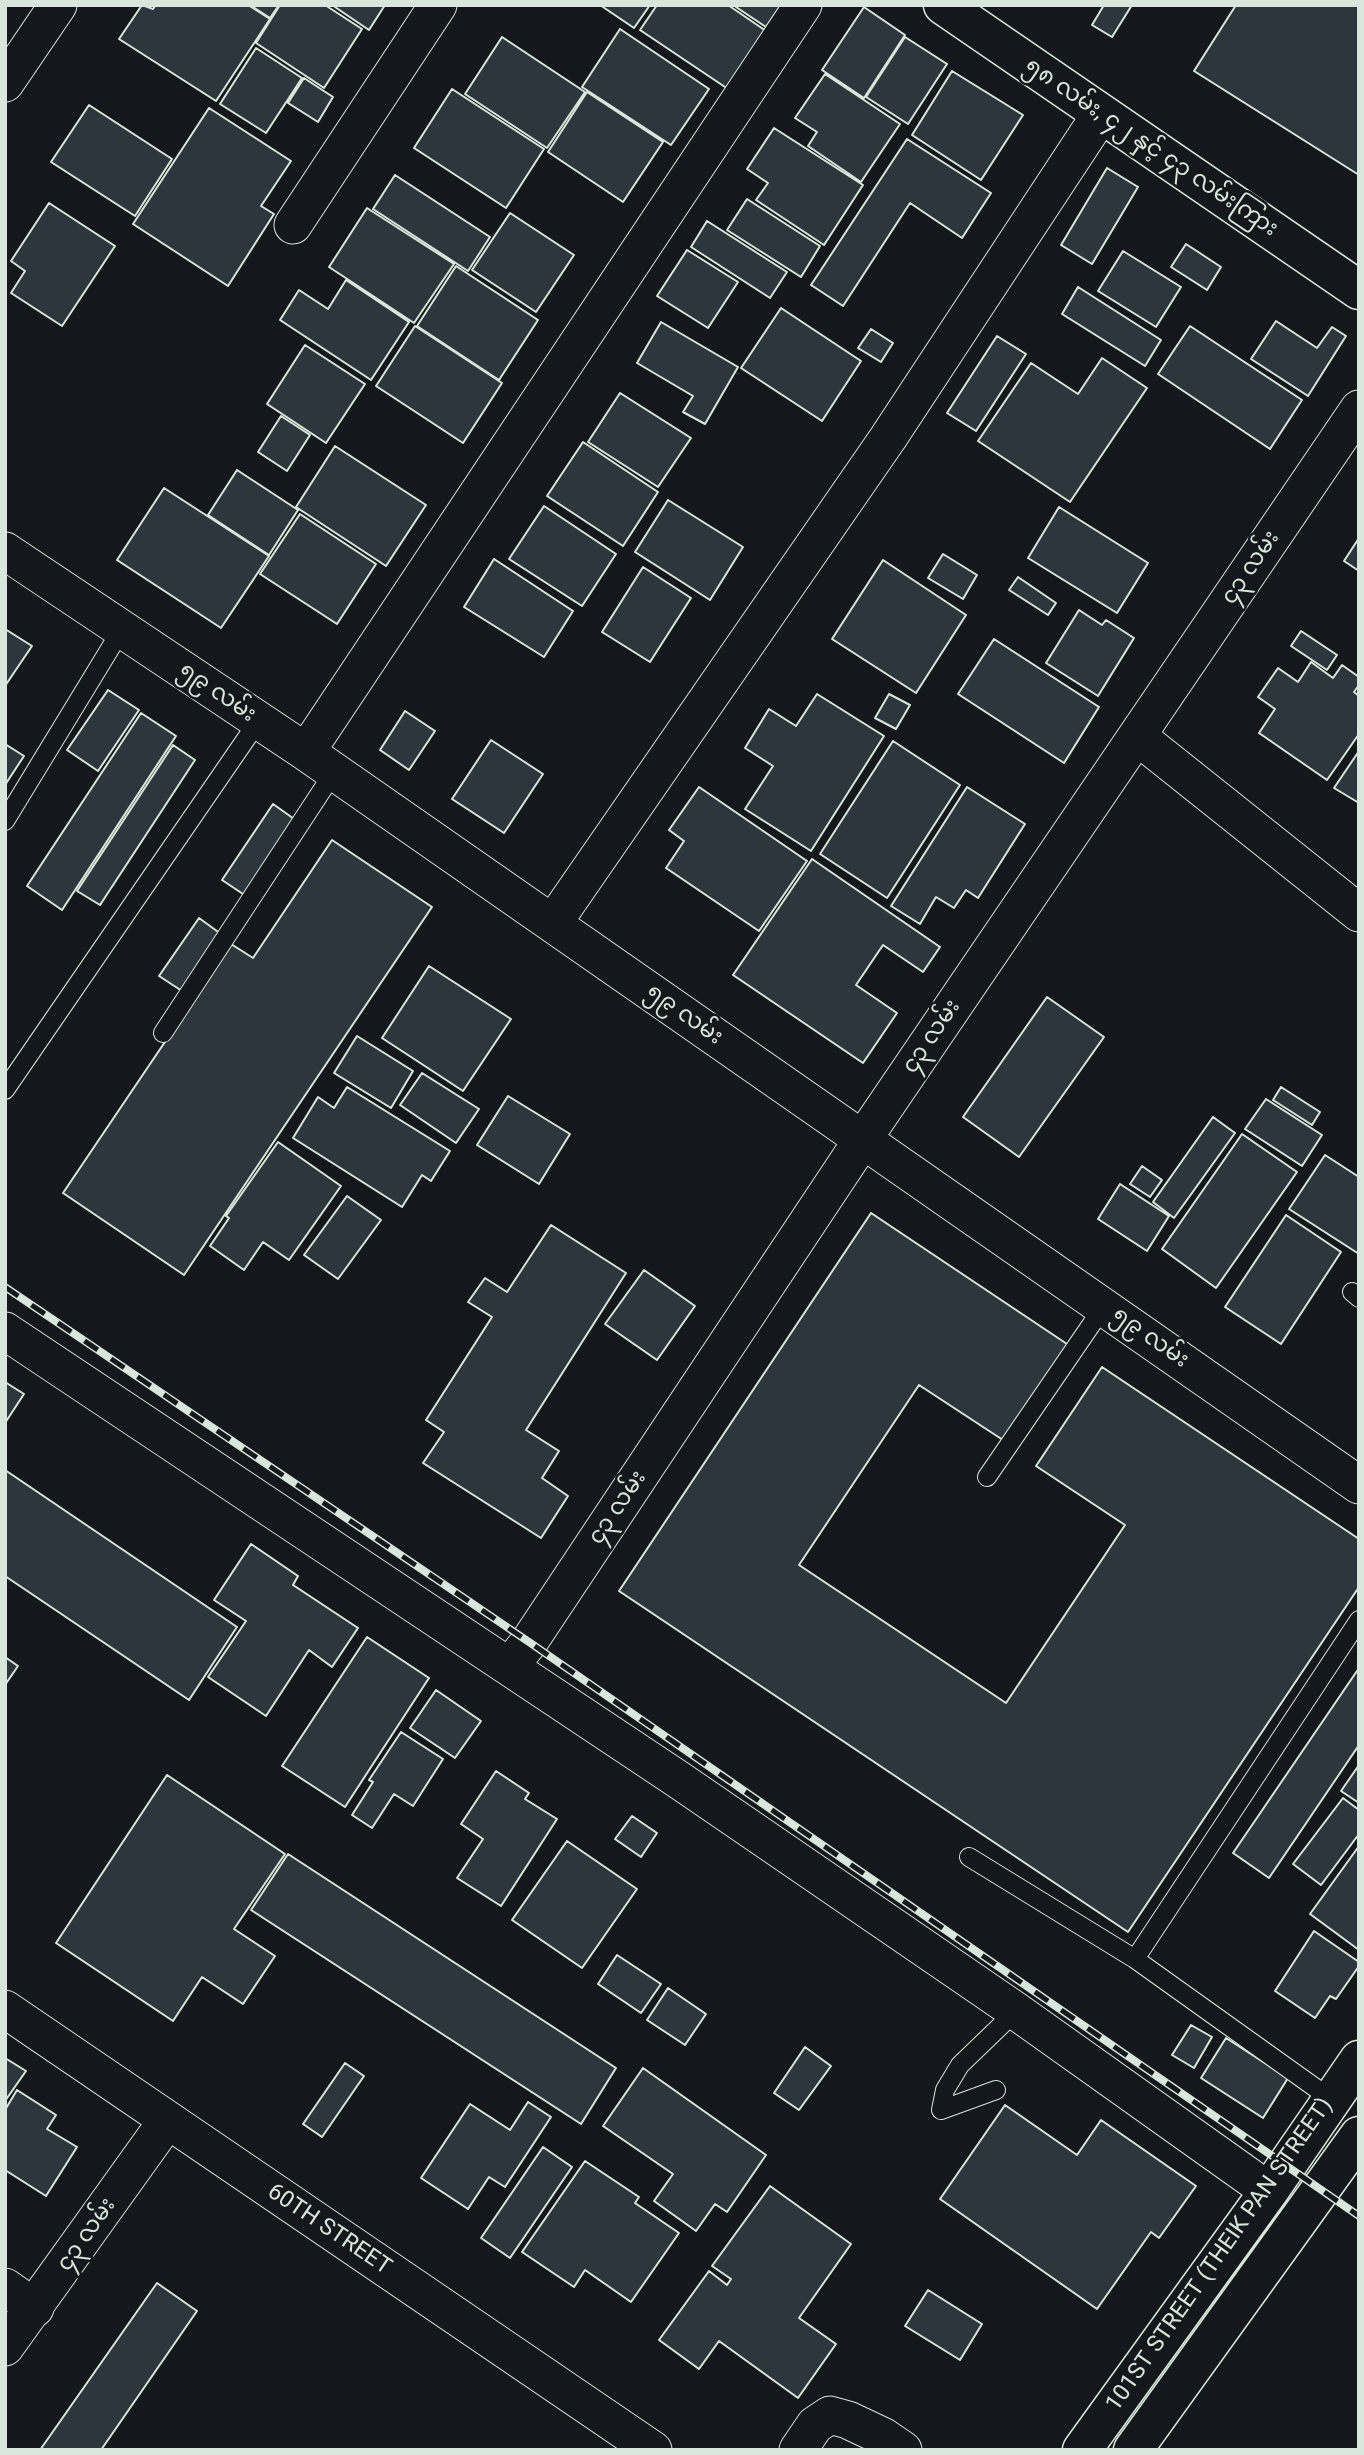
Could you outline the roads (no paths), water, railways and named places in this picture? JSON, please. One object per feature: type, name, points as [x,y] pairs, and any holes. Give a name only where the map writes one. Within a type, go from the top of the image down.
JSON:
[{"type":"main road","name":"၅၈ လမ်း, ၄၂ နှင့် ၄၃ လမ်းကြား","points":[[943,5],[1359,290]]},
{"type":"main road","name":"101ST STREET (THEIK PAN STREET)","points":[[1082,2450],[1269,2191],[1359,2060]]},
{"type":"main road","name":"101ST STREET (THEIK PAN STREET)","points":[[1133,2450],[1354,2152]]},
{"type":"street","points":[[5,83],[58,5]]},
{"type":"street","points":[[293,225],[438,5]]},
{"type":"street","points":[[320,762],[803,5]]},
{"type":"street","points":[[553,923],[888,438],[1101,114]]},
{"type":"street","name":"၄၃ လမ်း","points":[[510,1666],[529,1642],[863,1139],[1359,409]]},
{"type":"street","name":"၅၉ လမ်း","points":[[5,551],[320,762],[1359,1485]]},
{"type":"street","points":[[1137,736],[1359,913]]},
{"type":"street","points":[[5,1331],[679,1780],[1016,2011],[1269,2191]]},
{"type":"street","name":"60TH STREET","points":[[5,2009],[653,2450]]},
{"type":"street","name":"၄၃ လမ်း","points":[[5,2347],[167,2121]]},
{"type":"street","points":[[5,2287],[35,2308]]},
{"type":"street","points":[[798,2450],[815,2425],[830,2416],[848,2420],[884,2437],[903,2450]]},
{"type":"lane","points":[[5,821],[122,629]]},
{"type":"lane","points":[[5,1090],[259,720]]},
{"type":"lane","points":[[163,1033],[320,762]]},
{"type":"lane","points":[[987,1477],[1104,1306]]},
{"type":"lane","points":[[1135,1959],[1359,1620]]},
{"type":"lane","points":[[969,1857],[1135,1959],[1331,2099]]},
{"type":"lane","points":[[996,2090],[941,2110],[945,2090],[960,2065],[1016,2011]]},
{"type":"railway","points":[[5,1287],[529,1642],[1359,2216]]}]
